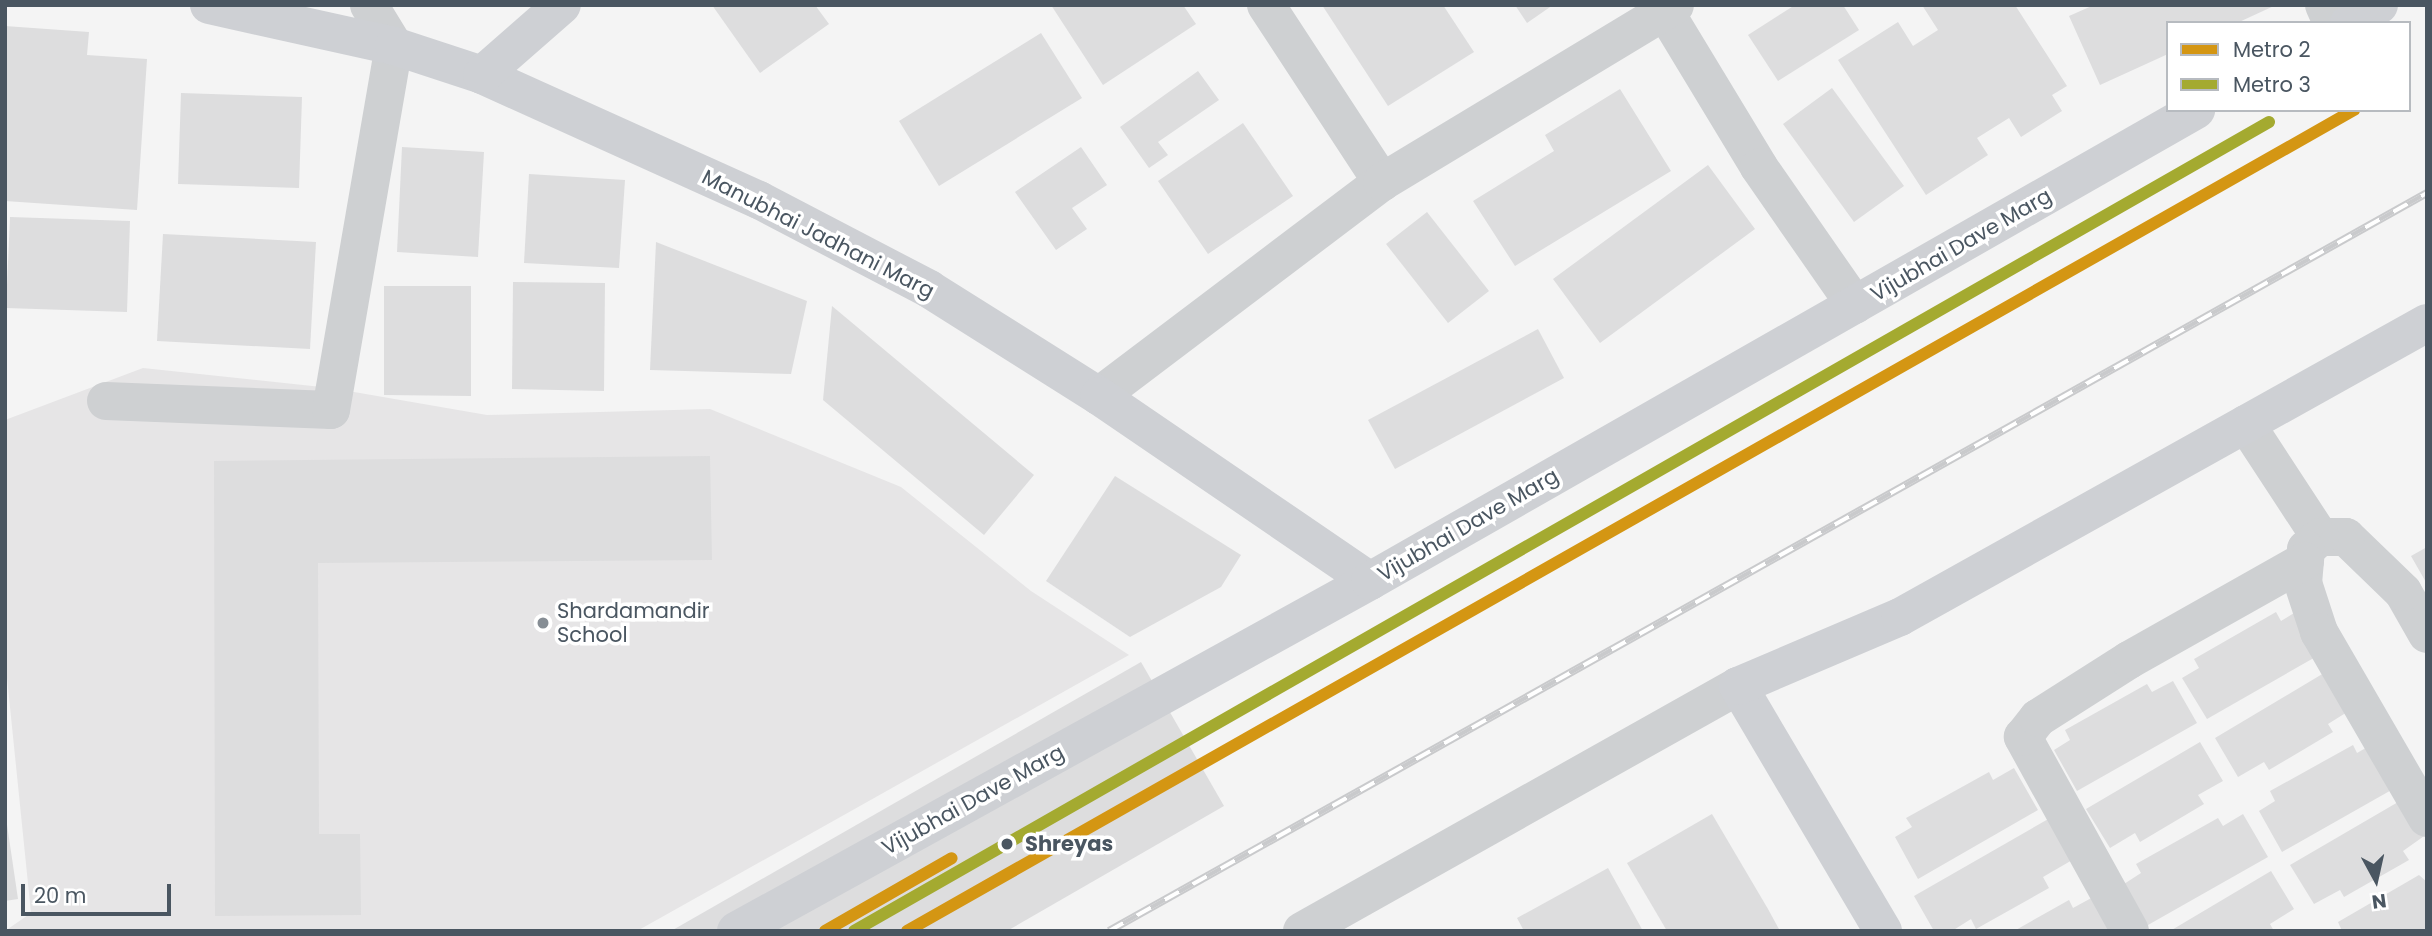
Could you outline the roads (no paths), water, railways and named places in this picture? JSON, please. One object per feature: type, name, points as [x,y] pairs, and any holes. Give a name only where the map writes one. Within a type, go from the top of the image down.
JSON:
[{"type":"street","name":"Manubhai Jadhani Marg","points":[[209,5],[394,46],[482,75],[759,200],[929,289],[1099,396],[1370,581]]},
{"type":"street","points":[[106,401],[331,410],[394,46],[369,5]]},
{"type":"street","points":[[482,75],[562,5]]},
{"type":"street","points":[[1266,5],[1382,182]]},
{"type":"street","points":[[2323,5],[2331,21]]},
{"type":"street","points":[[2351,21],[2379,5]]},
{"type":"street","points":[[1099,396],[1382,182],[1667,7],[1759,167],[1855,305]]},
{"type":"street","name":"Vijubhai Dave Marg","points":[[736,931],[1370,581],[2193,112]]},
{"type":"street","points":[[1302,931],[1738,686],[1900,617],[2427,323]]},
{"type":"street","points":[[2246,424],[2312,549],[2303,583],[2319,632],[2427,818]]},
{"type":"street","points":[[2130,931],[2023,737],[2038,718],[2312,549],[2346,537],[2369,556],[2403,592],[2427,634]]},
{"type":"street","points":[[1738,686],[1883,931]]},
{"type":"railway","points":[[1109,931],[2427,193]]},
{"type":"metro line","name":"2","points":[[907,931],[2350,112]]},
{"type":"metro line","name":"3","points":[[854,931],[2269,122]]},
{"type":"metro line","name":"2","points":[[825,931],[952,858]]},
{"type":"place","name":"Shardamandir School","points":[[543,623]]},
{"type":"place","name":"Shreyas","points":[[1007,844]]}]
